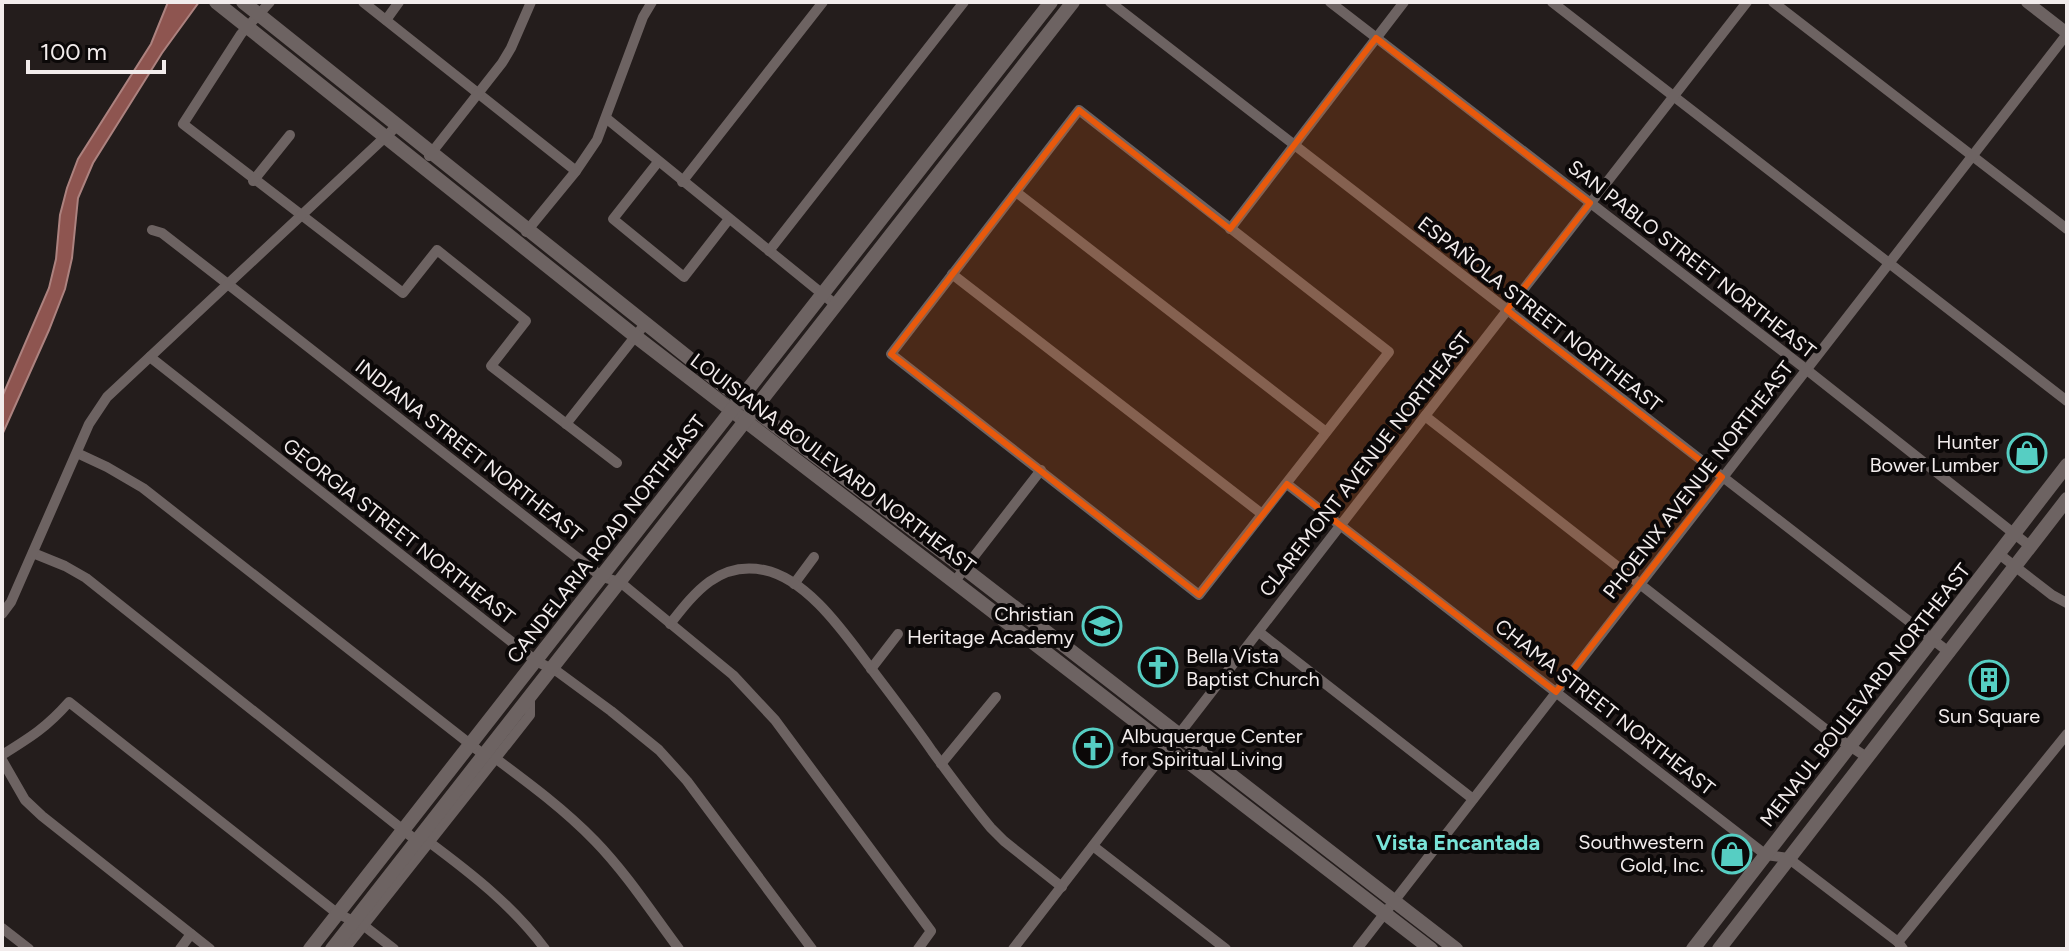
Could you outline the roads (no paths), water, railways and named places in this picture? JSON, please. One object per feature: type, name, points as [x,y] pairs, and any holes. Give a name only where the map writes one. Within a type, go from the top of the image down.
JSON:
[{"type":"main road","name":"LOUISIANA BOULEVARD NORTHEAST","points":[[216,2],[635,336],[750,416],[1169,747],[1390,908],[1456,949]]},
{"type":"main road","name":"LOUISIANA BOULEVARD NORTHEAST","points":[[243,2],[645,324],[737,406]]},
{"type":"main road","name":"CANDELARIA ROAD NORTHEAST","points":[[310,949],[1051,2]]},
{"type":"main road","name":"CANDELARIA ROAD NORTHEAST","points":[[332,949],[359,922],[490,757],[552,668],[1073,2]]},
{"type":"main road","name":"LOUISIANA BOULEVARD NORTHEAST","points":[[750,416],[965,569],[1179,735],[1390,908],[1431,949]]},
{"type":"main road","name":"MENAUL BOULEVARD NORTHEAST","points":[[1693,949],[2067,465]]},
{"type":"main road","name":"MENAUL BOULEVARD NORTHEAST","points":[[1719,949],[2067,499]]},
{"type":"main road","points":[[1788,858],[1788,840],[1802,820],[1807,802]]},
{"type":"main road","points":[[1743,916],[1752,895],[1768,872],[1766,855]]},
{"type":"main road","points":[[1705,949],[1720,930],[1721,914]]},
{"type":"street","points":[[270,2],[241,34],[183,124],[253,181],[403,293],[437,250],[526,321],[491,366],[617,463]]},
{"type":"street","points":[[363,2],[576,171]]},
{"type":"street","points":[[386,20],[399,2]]},
{"type":"street","points":[[421,165],[502,63],[531,2]]},
{"type":"street","points":[[518,243],[597,140],[643,17],[652,2]]},
{"type":"street","points":[[682,182],[823,2]]},
{"type":"street","points":[[769,251],[964,2]]},
{"type":"street","name":"ESPAÑOLA STREET NORTHEAST","points":[[1110,2],[1950,653]]},
{"type":"street","name":"SAN PABLO STREET NORTHEAST","points":[[1330,2],[2031,547]]},
{"type":"street","points":[[1230,229],[1404,2]]},
{"type":"street","points":[[1552,2],[2067,401]]},
{"type":"street","name":"CLAREMONT AVENUE NORTHEAST","points":[[1013,949],[1747,2]]},
{"type":"street","points":[[1773,2],[2067,229]]},
{"type":"street","points":[[2027,2],[2067,33]]},
{"type":"street","name":"PHOENIX AVENUE NORTHEAST","points":[[1357,949],[2067,33]]},
{"type":"street","points":[[1079,110],[1389,352],[1199,595],[891,354],[1016,192],[1079,110]]},
{"type":"street","points":[[606,118],[836,305]]},
{"type":"street","points":[[2,614],[11,602],[94,415],[107,397],[398,125]]},
{"type":"street","points":[[253,181],[290,135]]},
{"type":"street","points":[[658,162],[613,219],[684,277],[729,219]]},
{"type":"street","points":[[1016,192],[1326,432]]},
{"type":"street","name":"INDIANA STREET NORTHEAST","points":[[152,230],[162,233],[602,577],[620,582],[733,675],[775,720],[931,931],[918,949]]},
{"type":"street","points":[[952,274],[1262,514]]},
{"type":"street","points":[[566,424],[645,324]]},
{"type":"street","name":"GEORGIA STREET NORTHEAST","points":[[150,357],[536,661],[552,668],[659,750],[687,781],[812,949]]},
{"type":"street","points":[[1425,416],[1833,735],[1868,758]]},
{"type":"street","points":[[77,453],[143,488],[470,745],[561,810],[597,843],[679,949]]},
{"type":"street","points":[[955,581],[1041,470]]},
{"type":"street","name":"CHAMA STREET NORTHEAST","points":[[1287,484],[1766,855]]},
{"type":"street","points":[[33,553],[86,578],[404,831],[423,841],[503,901],[530,928],[545,949]]},
{"type":"street","points":[[1999,554],[2067,603]]},
{"type":"street","points":[[794,584],[814,557]]},
{"type":"street","points":[[670,624],[699,589],[724,574],[750,569],[765,570],[794,584],[834,620],[991,828],[1062,887]]},
{"type":"street","points":[[1259,632],[1473,799]]},
{"type":"street","points":[[871,669],[898,634]]},
{"type":"street","points":[[941,764],[996,697]]},
{"type":"street","points":[[210,949],[25,800],[2,758],[38,733],[69,702],[338,914],[359,922],[394,949]]},
{"type":"street","points":[[1766,855],[1788,858],[1900,945],[2067,734]]},
{"type":"street","points":[[1093,846],[1226,949]]},
{"type":"street","points":[[345,949],[359,922]]},
{"type":"street","points":[[2,928],[29,949]]},
{"type":"street","points":[[180,949],[191,934]]},
{"type":"place","name":"Hunter Bower Lumber","points":[[2027,453]]},
{"type":"place","name":"Christian Heritage Academy","points":[[1102,626]]},
{"type":"place","name":"Bella Vista Baptist Church","points":[[1158,667]]},
{"type":"place","name":"Sun Square","points":[[1989,680]]},
{"type":"place","name":"Albuquerque Center for Spiritual Living","points":[[1093,748]]},
{"type":"place","name":"Southwestern Gold, Inc.","points":[[1732,854]]},
{"type":"district","name":"Vista Encantada","points":[[1458,842]]}]
